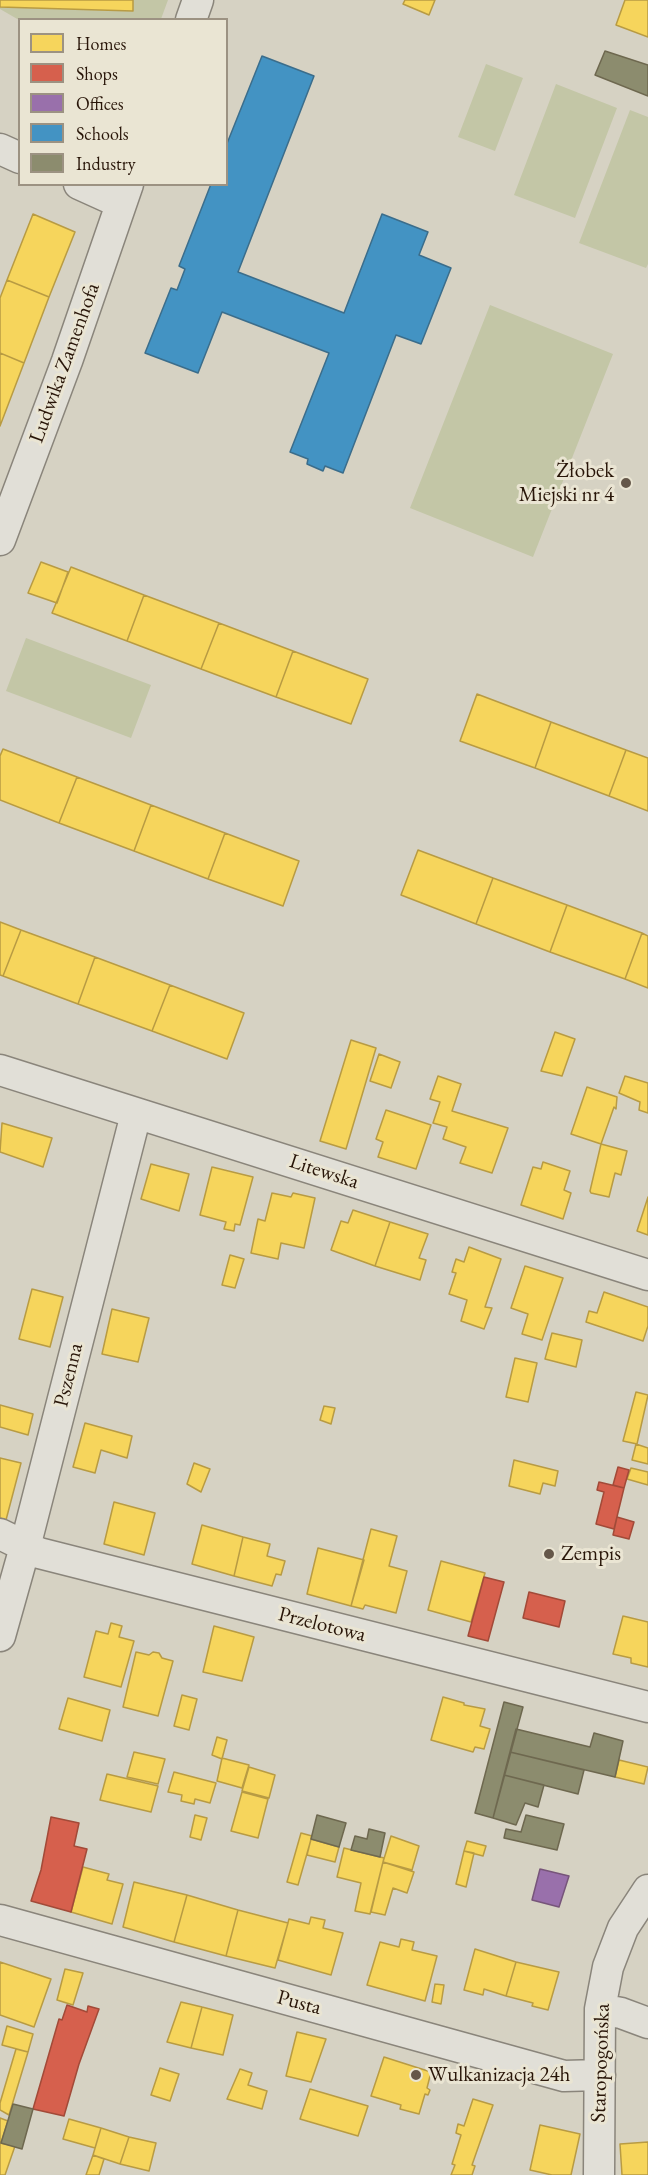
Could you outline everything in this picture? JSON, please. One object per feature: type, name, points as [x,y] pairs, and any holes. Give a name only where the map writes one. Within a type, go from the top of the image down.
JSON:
[{"type":"street","points":[[192,18],[198,0]]},
{"type":"street","points":[[0,149],[18,157]]},
{"type":"street","points":[[88,186],[125,194]]},
{"type":"street","name":"Ludwika Zamenhofa","points":[[0,540],[125,194]]},
{"type":"street","name":"Litewska","points":[[0,1070],[648,1275]]},
{"type":"street","name":"Pszenna","points":[[0,1636],[13,1541],[136,1114]]},
{"type":"street","name":"Przelotowa","points":[[13,1541],[51,1556],[648,1707]]},
{"type":"street","name":"Staropogońska","points":[[598,2175],[600,2009],[608,1967],[623,1928],[648,1890]]},
{"type":"street","name":"Pusta","points":[[0,1920],[564,2076],[600,2075]]},
{"type":"street","points":[[600,2009],[621,2013],[648,2024]]},
{"type":"green space","points":[[133,0],[168,0],[161,18],[18,19],[0,7],[133,11]]},
{"type":"green space","points":[[486,64],[523,78],[495,151],[458,137]]},
{"type":"green space","points":[[556,84],[617,108],[575,218],[514,195]]},
{"type":"green space","points":[[630,110],[648,117],[648,264],[646,268],[579,243]]},
{"type":"green space","points":[[490,305],[613,354],[533,557],[410,508]]},
{"type":"green space","points":[[26,638],[151,685],[131,738],[6,691]]},
{"type":"building: Homes","points":[[0,0],[133,0],[133,11],[0,7]]},
{"type":"building: Homes","points":[[405,0],[435,0],[429,15],[403,4]]},
{"type":"building: Homes","points":[[625,0],[648,0],[648,37],[616,25]]},
{"type":"building: Homes","points":[[33,214],[75,232],[49,297],[7,280]]},
{"type":"building: Homes","points":[[7,280],[49,297],[24,363],[0,353],[0,298]]},
{"type":"building: Homes","points":[[0,353],[24,363],[0,426]]},
{"type":"building: Homes","points":[[41,562],[68,572],[57,603],[28,593]]},
{"type":"building: Homes","points":[[71,567],[144,595],[127,641],[52,613]]},
{"type":"building: Homes","points":[[144,595],[219,623],[201,669],[127,641]]},
{"type":"building: Homes","points":[[219,623],[293,651],[276,697],[201,669]]},
{"type":"building: Homes","points":[[293,651],[368,679],[351,724],[276,697]]},
{"type":"building: Homes","points":[[477,694],[551,722],[535,768],[460,741]]},
{"type":"building: Homes","points":[[551,722],[626,750],[609,796],[535,768]]},
{"type":"building: Homes","points":[[3,749],[77,777],[59,823],[0,800],[0,756]]},
{"type":"building: Homes","points":[[626,750],[648,758],[648,811],[609,796]]},
{"type":"building: Homes","points":[[77,777],[151,805],[134,851],[59,823]]},
{"type":"building: Homes","points":[[151,805],[225,833],[208,879],[134,851]]},
{"type":"building: Homes","points":[[225,833],[299,861],[283,906],[208,879]]},
{"type":"building: Homes","points":[[418,850],[493,878],[476,924],[401,895]]},
{"type":"building: Homes","points":[[493,878],[567,905],[550,952],[476,924]]},
{"type":"building: Homes","points":[[567,905],[642,933],[625,979],[550,952]]},
{"type":"building: Homes","points":[[0,922],[21,930],[3,976],[0,975]]},
{"type":"building: Homes","points":[[21,930],[95,957],[78,1004],[3,976]]},
{"type":"building: Homes","points":[[642,933],[648,936],[648,988],[625,979]]},
{"type":"building: Homes","points":[[95,957],[170,985],[152,1031],[78,1004]]},
{"type":"building: Homes","points":[[170,985],[244,1013],[227,1059],[152,1031]]},
{"type":"building: Homes","points":[[555,1032],[575,1039],[562,1076],[541,1071]]},
{"type":"building: Homes","points":[[351,1040],[376,1048],[346,1149],[320,1141]]},
{"type":"building: Homes","points":[[379,1054],[400,1062],[391,1088],[370,1081]]},
{"type":"building: Homes","points":[[438,1076],[461,1084],[452,1111],[508,1128],[492,1173],[460,1163],[466,1147],[443,1139],[447,1127],[433,1123],[440,1102],[430,1099]]},
{"type":"building: Homes","points":[[625,1076],[648,1083],[648,1113],[639,1110],[640,1102],[619,1093]]},
{"type":"building: Homes","points":[[587,1087],[617,1097],[616,1109],[614,1107],[601,1144],[571,1134]]},
{"type":"building: Homes","points":[[386,1110],[431,1125],[416,1169],[378,1157],[383,1142],[376,1139]]},
{"type":"building: Homes","points":[[2,1123],[52,1138],[43,1167],[0,1152]]},
{"type":"building: Homes","points":[[601,1144],[627,1151],[621,1175],[615,1173],[609,1197],[590,1191]]},
{"type":"building: Homes","points":[[543,1162],[570,1171],[564,1190],[571,1193],[563,1219],[521,1205],[533,1167],[541,1169]]},
{"type":"building: Homes","points":[[151,1164],[189,1174],[179,1211],[141,1199]]},
{"type":"building: Homes","points":[[212,1167],[253,1177],[240,1225],[235,1224],[234,1231],[224,1229],[226,1222],[200,1215]]},
{"type":"building: Homes","points":[[272,1193],[291,1197],[293,1193],[315,1198],[304,1248],[281,1243],[278,1259],[251,1253],[258,1219],[265,1221]]},
{"type":"building: Homes","points":[[648,1197],[648,1235],[637,1231]]},
{"type":"building: Homes","points":[[353,1210],[390,1222],[375,1266],[331,1250],[341,1221],[348,1223]]},
{"type":"building: Homes","points":[[390,1222],[428,1234],[419,1258],[426,1260],[420,1280],[375,1266]]},
{"type":"building: Homes","points":[[469,1247],[501,1259],[485,1307],[492,1308],[484,1329],[461,1321],[467,1300],[449,1294],[456,1273],[452,1272],[456,1259],[464,1262]]},
{"type":"building: Homes","points":[[230,1255],[244,1259],[235,1288],[222,1285]]},
{"type":"building: Homes","points":[[525,1266],[563,1278],[542,1340],[522,1334],[528,1314],[511,1308]]},
{"type":"building: Homes","points":[[32,1289],[63,1297],[50,1347],[19,1339]]},
{"type":"building: Homes","points":[[604,1292],[648,1307],[648,1326],[643,1341],[586,1322],[589,1311],[597,1313]]},
{"type":"building: Homes","points":[[112,1309],[149,1318],[138,1362],[102,1354]]},
{"type":"building: Homes","points":[[552,1333],[582,1340],[576,1367],[545,1359]]},
{"type":"building: Homes","points":[[515,1358],[537,1363],[528,1402],[506,1397]]},
{"type":"building: Homes","points":[[636,1392],[648,1395],[637,1444],[623,1441]]},
{"type":"building: Homes","points":[[0,1405],[33,1414],[28,1435],[0,1427]]},
{"type":"building: Homes","points":[[324,1406],[335,1408],[331,1424],[320,1420]]},
{"type":"building: Homes","points":[[85,1423],[132,1436],[127,1458],[101,1450],[95,1473],[73,1467]]},
{"type":"building: Homes","points":[[636,1444],[648,1448],[648,1464],[632,1460]]},
{"type":"building: Homes","points":[[0,1458],[21,1463],[6,1520],[0,1518]]},
{"type":"building: Homes","points":[[514,1460],[558,1471],[555,1486],[543,1483],[540,1494],[509,1486]]},
{"type":"building: Homes","points":[[194,1463],[210,1469],[201,1492],[187,1484]]},
{"type":"building: Homes","points":[[631,1468],[648,1472],[648,1485],[627,1479]]},
{"type":"building: Homes","points":[[114,1502],[155,1513],[144,1555],[104,1544]]},
{"type":"building: Homes","points":[[202,1525],[243,1537],[234,1576],[192,1564]]},
{"type":"building: Homes","points":[[371,1529],[397,1536],[389,1566],[407,1571],[396,1613],[365,1605],[363,1609],[351,1606]]},
{"type":"building: Homes","points":[[243,1537],[270,1544],[267,1556],[285,1561],[281,1575],[276,1574],[272,1586],[234,1576]]},
{"type":"building: Homes","points":[[318,1548],[364,1560],[351,1606],[307,1594]]},
{"type":"building: Homes","points":[[441,1561],[485,1573],[471,1622],[428,1610]]},
{"type":"building: Homes","points":[[623,1616],[648,1622],[648,1667],[631,1663],[631,1658],[613,1654]]},
{"type":"building: Homes","points":[[111,1623],[122,1626],[119,1637],[134,1641],[121,1687],[84,1677],[96,1631],[108,1634]]},
{"type":"building: Homes","points":[[214,1626],[254,1637],[242,1681],[203,1672]]},
{"type":"building: Homes","points":[[136,1652],[149,1655],[153,1652],[159,1653],[162,1658],[173,1661],[158,1716],[123,1707]]},
{"type":"building: Homes","points":[[182,1695],[197,1699],[189,1730],[174,1726]]},
{"type":"building: Homes","points":[[443,1697],[464,1703],[464,1705],[485,1709],[480,1726],[490,1729],[484,1749],[475,1747],[473,1752],[431,1740]]},
{"type":"building: Homes","points":[[68,1698],[110,1710],[102,1741],[59,1729]]},
{"type":"building: Homes","points":[[217,1737],[227,1740],[222,1759],[212,1755]]},
{"type":"building: Homes","points":[[134,1752],[165,1759],[158,1784],[127,1777]]},
{"type":"building: Homes","points":[[222,1758],[249,1765],[242,1788],[217,1781]]},
{"type":"building: Homes","points":[[619,1760],[648,1767],[644,1784],[615,1777]]},
{"type":"building: Homes","points":[[249,1767],[275,1775],[269,1798],[242,1791]]},
{"type":"building: Homes","points":[[174,1772],[216,1783],[210,1803],[195,1799],[194,1804],[181,1801],[182,1795],[168,1792]]},
{"type":"building: Homes","points":[[107,1774],[158,1786],[151,1812],[100,1800]]},
{"type":"building: Homes","points":[[242,1792],[268,1799],[258,1838],[231,1831]]},
{"type":"building: Homes","points":[[195,1815],[207,1818],[201,1840],[190,1837]]},
{"type":"building: Homes","points":[[301,1833],[312,1836],[298,1885],[287,1882]]},
{"type":"building: Homes","points":[[391,1836],[419,1846],[412,1870],[383,1862]]},
{"type":"building: Homes","points":[[311,1839],[339,1847],[335,1862],[307,1855]]},
{"type":"building: Homes","points":[[467,1841],[486,1846],[483,1856],[464,1851]]},
{"type":"building: Homes","points":[[344,1848],[384,1858],[370,1914],[355,1911],[361,1883],[337,1877]]},
{"type":"building: Homes","points":[[464,1851],[474,1853],[466,1887],[456,1884]]},
{"type":"building: Homes","points":[[383,1862],[414,1872],[407,1893],[393,1888],[385,1915],[371,1912]]},
{"type":"building: Homes","points":[[83,1867],[109,1874],[107,1880],[123,1884],[112,1924],[71,1912]]},
{"type":"building: Homes","points":[[134,1882],[187,1895],[174,1942],[123,1927]]},
{"type":"building: Homes","points":[[187,1895],[238,1910],[226,1956],[174,1942]]},
{"type":"building: Homes","points":[[238,1910],[288,1923],[275,1968],[226,1956]]},
{"type":"building: Homes","points":[[311,1917],[325,1920],[323,1928],[343,1933],[331,1975],[278,1960],[289,1919],[309,1924]]},
{"type":"building: Homes","points":[[401,1939],[414,1942],[412,1950],[437,1956],[425,2001],[367,1985],[380,1942],[399,1947]]},
{"type":"building: Homes","points":[[475,1949],[516,1962],[506,1996],[484,1989],[483,1995],[464,1990]]},
{"type":"building: Homes","points":[[0,1962],[51,1979],[34,2027],[0,2015]]},
{"type":"building: Homes","points":[[516,1962],[559,1972],[548,2010],[532,2006],[533,2003],[506,1996]]},
{"type":"building: Homes","points":[[65,1969],[83,1973],[73,2005],[57,2000]]},
{"type":"building: Homes","points":[[435,1984],[444,1985],[441,2004],[432,2002]]},
{"type":"building: Homes","points":[[181,2002],[202,2007],[191,2048],[167,2042]]},
{"type":"building: Homes","points":[[202,2007],[233,2015],[223,2055],[191,2048]]},
{"type":"building: Homes","points":[[7,2026],[33,2034],[28,2052],[2,2045]]},
{"type":"building: Homes","points":[[297,2032],[326,2039],[311,2082],[286,2076]]},
{"type":"building: Homes","points":[[16,2049],[28,2052],[9,2115],[0,2110],[0,2103]]},
{"type":"building: Homes","points":[[384,2057],[431,2072],[427,2088],[430,2090],[428,2095],[425,2094],[419,2114],[400,2109],[401,2105],[371,2096]]},
{"type":"building: Homes","points":[[160,2068],[179,2074],[170,2101],[151,2095]]},
{"type":"building: Homes","points":[[240,2069],[252,2073],[248,2085],[267,2091],[262,2109],[227,2099]]},
{"type":"building: Homes","points":[[310,2089],[368,2106],[358,2136],[300,2119]]},
{"type":"building: Homes","points":[[473,2099],[493,2105],[472,2165],[475,2166],[472,2175],[451,2175],[461,2135],[456,2133],[458,2124],[464,2126]]},
{"type":"building: Homes","points":[[0,2118],[8,2121],[1,2143],[0,2143]]},
{"type":"building: Homes","points":[[69,2119],[101,2128],[95,2148],[63,2139]]},
{"type":"building: Homes","points":[[540,2125],[580,2134],[571,2175],[552,2175],[530,2170]]},
{"type":"building: Homes","points":[[101,2128],[129,2137],[120,2164],[93,2155]]},
{"type":"building: Homes","points":[[129,2137],[156,2143],[149,2171],[120,2164]]},
{"type":"building: Homes","points":[[648,2142],[648,2175],[622,2175],[620,2144]]},
{"type":"building: Homes","points":[[0,2143],[15,2146],[5,2175],[0,2175]]},
{"type":"building: Homes","points":[[93,2155],[104,2159],[99,2175],[86,2175]]},
{"type":"building: Shops","points":[[618,1467],[629,1470],[624,1488],[613,1485]]},
{"type":"building: Shops","points":[[599,1482],[624,1488],[614,1529],[596,1524],[604,1492],[597,1490]]},
{"type":"building: Shops","points":[[617,1517],[634,1522],[629,1539],[613,1535]]},
{"type":"building: Shops","points":[[484,1577],[504,1582],[488,1641],[468,1636]]},
{"type":"building: Shops","points":[[529,1592],[565,1601],[559,1627],[523,1618]]},
{"type":"building: Shops","points":[[51,1817],[79,1823],[74,1846],[87,1849],[71,1912],[31,1901],[41,1870]]},
{"type":"building: Shops","points":[[67,2005],[87,2012],[88,2006],[99,2009],[79,2064],[64,2116],[33,2109],[59,2019],[62,2020]]},
{"type":"building: Offices","points":[[540,1869],[569,1876],[559,1907],[532,1900]]},
{"type":"building: Schools","points":[[262,56],[314,76],[238,272],[344,313],[382,214],[428,232],[419,255],[451,268],[421,344],[396,335],[343,473],[325,466],[323,471],[307,464],[308,459],[290,452],[329,353],[222,312],[198,373],[145,353],[171,288],[177,290],[185,269],[179,266],[210,186],[228,186],[228,141]]},
{"type":"building: Industry","points":[[605,51],[648,65],[648,96],[595,75]]},
{"type":"building: Industry","points":[[504,1702],[523,1707],[493,1818],[475,1813]]},
{"type":"building: Industry","points":[[516,1729],[590,1747],[594,1733],[623,1741],[615,1777],[510,1752]]},
{"type":"building: Industry","points":[[510,1752],[584,1770],[578,1794],[504,1775]]},
{"type":"building: Industry","points":[[504,1775],[544,1785],[538,1807],[525,1803],[516,1825],[493,1818]]},
{"type":"building: Industry","points":[[317,1815],[346,1823],[339,1847],[311,1839]]},
{"type":"building: Industry","points":[[526,1815],[564,1824],[557,1850],[504,1838],[506,1829],[521,1832]]},
{"type":"building: Industry","points":[[369,1829],[385,1833],[380,1857],[351,1850],[355,1836],[367,1839]]},
{"type":"building: Industry","points":[[13,2104],[33,2109],[22,2149],[1,2143]]},
{"type":"place","name":"Żłobek Miejski nr 4","points":[[626,483]]},
{"type":"place","name":"Zempis","points":[[549,1554]]},
{"type":"place","name":"Wulkanizacja 24h","points":[[416,2075]]}]
